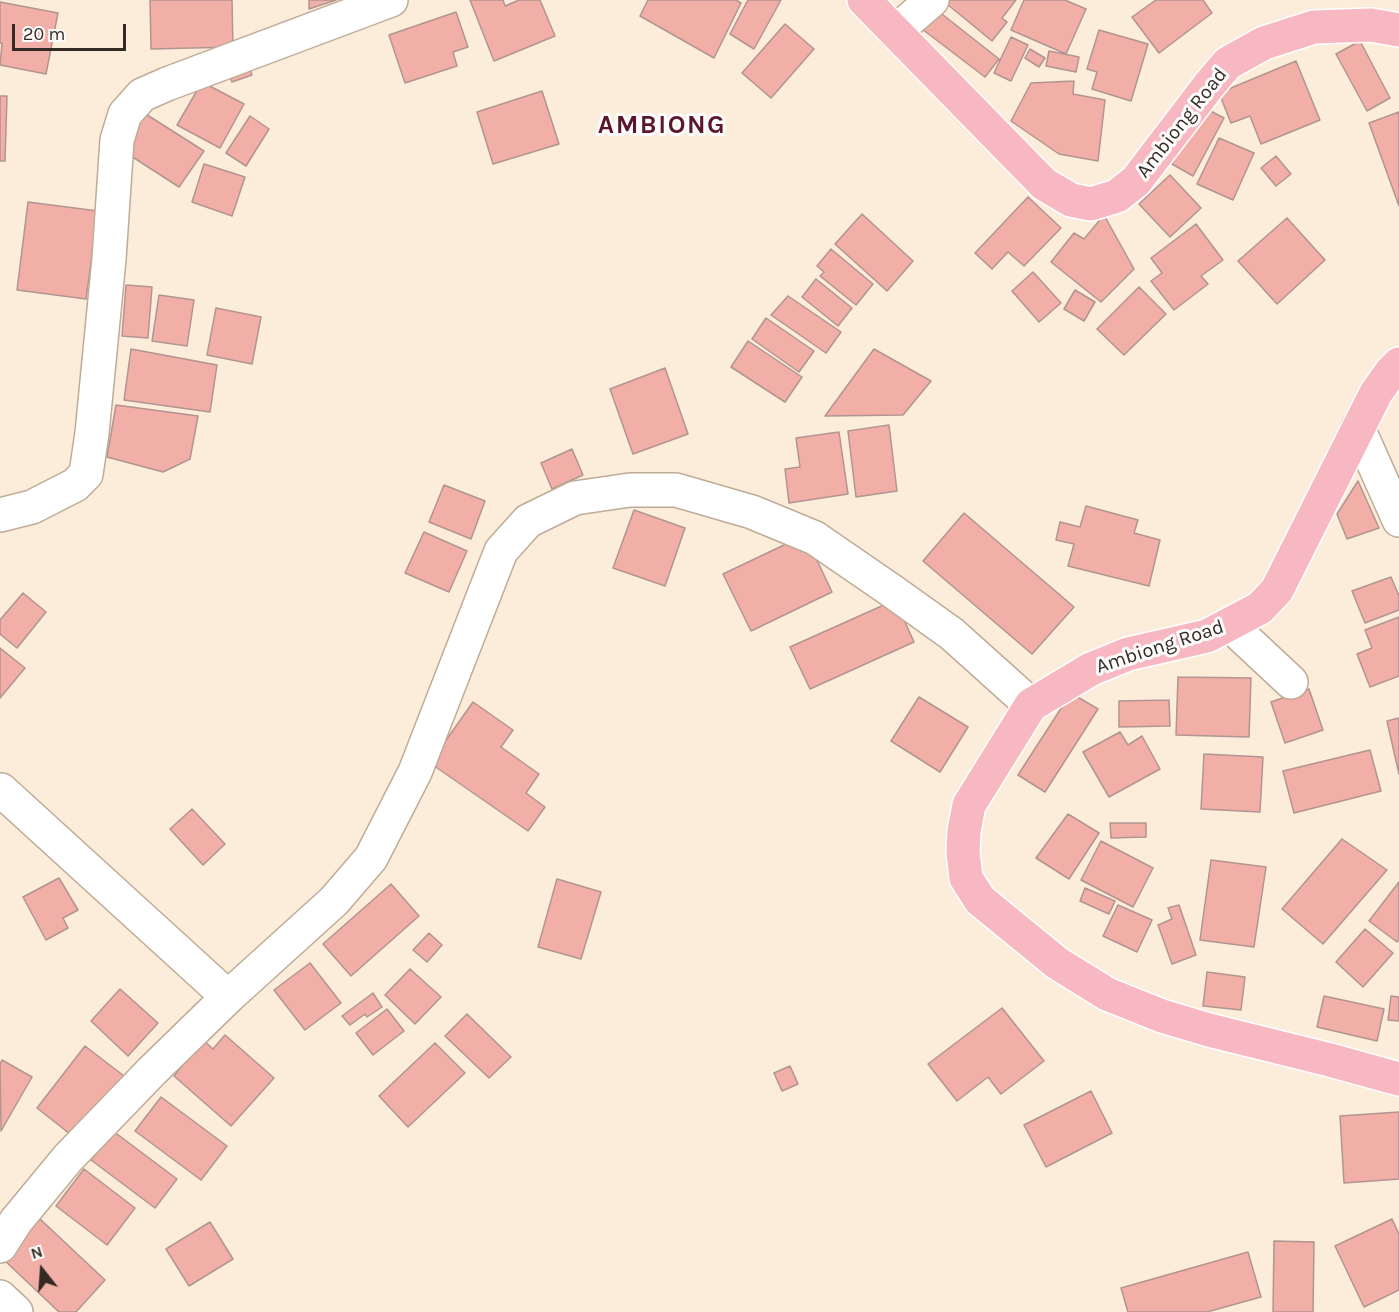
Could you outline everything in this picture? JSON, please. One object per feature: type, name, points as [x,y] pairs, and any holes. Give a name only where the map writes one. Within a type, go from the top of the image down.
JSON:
[{"type":"main road","name":"Ambiong Road","points":[[864,0],[1044,184],[1071,200],[1091,204],[1117,196],[1136,181],[1228,63],[1264,43],[1314,27],[1371,25],[1399,30]]},
{"type":"main road","name":"Ambiong Road","points":[[1399,364],[1376,393],[1277,590],[1260,608],[1207,636],[1128,654],[1091,669],[1031,705],[969,805],[964,831],[963,866],[966,878],[980,900],[1057,963],[1107,994],[1162,1016],[1209,1030],[1399,1079]]},
{"type":"street","points":[[0,515],[32,507],[75,485],[86,474],[109,259],[117,140],[125,114],[142,95],[167,84],[391,0]]},
{"type":"street","points":[[895,32],[932,0]]},
{"type":"street","points":[[1358,428],[1399,520]]},
{"type":"street","points":[[0,1246],[16,1221],[68,1158],[228,997],[334,901],[371,858],[415,772],[501,551],[528,521],[575,498],[630,490],[676,490],[752,512],[814,538],[952,634],[1031,705]]},
{"type":"street","points":[[1230,625],[1291,682]]},
{"type":"street","points":[[1,790],[228,997]]},
{"type":"street","points":[[0,1297],[16,1312]]},
{"type":"building","points":[[150,0],[232,0],[233,47],[151,49]]},
{"type":"building","points":[[309,0],[336,0],[309,9]]},
{"type":"building","points":[[470,0],[503,0],[505,6],[519,0],[540,0],[555,36],[494,61]]},
{"type":"building","points":[[648,0],[736,0],[741,3],[714,58],[640,16]]},
{"type":"building","points":[[748,0],[781,0],[754,49],[730,34]]},
{"type":"building","points":[[950,0],[1016,0],[1002,18],[1007,22],[992,41],[947,4]]},
{"type":"building","points":[[1024,0],[1065,0],[1086,9],[1066,54],[1011,30]]},
{"type":"building","points":[[1156,0],[1203,0],[1212,13],[1159,53],[1132,17]]},
{"type":"building","points":[[0,2],[58,13],[46,74],[0,65],[2,43],[0,43]]},
{"type":"building","points":[[933,7],[999,59],[985,77],[918,26]]},
{"type":"building","points":[[456,12],[468,47],[453,52],[457,66],[405,83],[389,35]]},
{"type":"building","points":[[785,24],[814,49],[771,98],[742,73]]},
{"type":"building","points":[[1099,30],[1148,44],[1131,101],[1092,89],[1097,72],[1087,69]]},
{"type":"building","points":[[1011,37],[1028,45],[1011,81],[994,73]]},
{"type":"building","points":[[1360,41],[1390,98],[1367,111],[1336,54]]},
{"type":"building","points":[[1030,49],[1045,58],[1039,67],[1025,58]]},
{"type":"building","points":[[1049,51],[1079,57],[1076,72],[1046,66]]},
{"type":"building","points":[[248,61],[252,75],[232,82],[227,68]]},
{"type":"building","points":[[1296,61],[1320,120],[1261,144],[1250,116],[1231,123],[1219,93]]},
{"type":"building","points":[[1074,81],[1073,94],[1105,100],[1098,161],[1059,154],[1011,121],[1031,83]]},
{"type":"building","points":[[202,82],[244,104],[220,148],[177,125]]},
{"type":"building","points":[[542,91],[559,144],[493,164],[477,112]]},
{"type":"building","points":[[0,96],[7,96],[5,161],[0,161]]},
{"type":"building","points":[[1203,107],[1224,118],[1193,176],[1172,164]]},
{"type":"building","points":[[141,111],[204,151],[179,187],[131,156],[132,127]]},
{"type":"building","points":[[1399,112],[1399,206],[1369,123]]},
{"type":"building","points":[[250,116],[269,129],[246,166],[226,153]]},
{"type":"building","points":[[1219,138],[1254,153],[1233,200],[1197,184]]},
{"type":"building","points":[[1276,156],[1291,174],[1276,186],[1261,168]]},
{"type":"building","points":[[204,164],[245,177],[232,216],[192,202]]},
{"type":"building","points":[[1170,175],[1201,208],[1170,237],[1139,204]]},
{"type":"building","points":[[1028,197],[1061,228],[1024,266],[1008,252],[992,269],[975,253]]},
{"type":"building","points":[[28,202],[98,211],[86,299],[17,290]]},
{"type":"building","points":[[862,214],[913,261],[887,291],[835,244]]},
{"type":"building","points":[[1104,215],[1134,269],[1101,302],[1051,262],[1074,233],[1084,239]]},
{"type":"building","points":[[1287,218],[1325,260],[1277,304],[1238,261]]},
{"type":"building","points":[[1196,224],[1223,260],[1201,276],[1208,284],[1174,310],[1151,281],[1162,273],[1151,258]]},
{"type":"building","points":[[831,249],[873,284],[856,305],[820,276],[824,272],[817,266]]},
{"type":"building","points":[[1033,272],[1061,303],[1039,322],[1012,291]]},
{"type":"building","points":[[816,279],[852,308],[838,326],[802,297]]},
{"type":"building","points":[[126,285],[152,287],[148,338],[122,336]]},
{"type":"building","points":[[1139,287],[1166,314],[1124,355],[1097,329]]},
{"type":"building","points":[[1075,290],[1095,302],[1084,321],[1064,309]]},
{"type":"building","points":[[159,295],[194,300],[187,346],[152,341]]},
{"type":"building","points":[[788,296],[841,332],[826,353],[771,315]]},
{"type":"building","points":[[216,308],[261,317],[252,364],[207,355]]},
{"type":"building","points":[[766,318],[814,351],[799,372],[752,339]]},
{"type":"building","points":[[748,341],[802,377],[785,402],[731,367]]},
{"type":"building","points":[[131,349],[217,365],[210,412],[124,400]]},
{"type":"building","points":[[874,349],[931,381],[903,415],[825,416]]},
{"type":"building","points":[[665,368],[688,434],[633,454],[610,389]]},
{"type":"building","points":[[116,405],[198,416],[190,459],[163,472],[107,457]]},
{"type":"building","points":[[889,425],[897,491],[856,497],[848,431]]},
{"type":"building","points":[[839,432],[848,494],[789,503],[785,469],[800,467],[796,438]]},
{"type":"building","points":[[572,449],[583,475],[552,489],[541,463]]},
{"type":"building","points":[[1358,481],[1379,528],[1347,539],[1337,514]]},
{"type":"building","points":[[444,485],[485,501],[471,539],[429,522]]},
{"type":"building","points":[[1086,506],[1138,520],[1134,533],[1160,540],[1149,586],[1068,566],[1074,544],[1056,540],[1060,522],[1080,527]]},
{"type":"building","points":[[634,510],[685,528],[665,586],[613,568]]},
{"type":"building","points":[[964,513],[1074,607],[1032,654],[923,561]]},
{"type":"building","points":[[424,532],[467,551],[449,592],[405,573]]},
{"type":"building","points":[[805,535],[832,592],[751,631],[723,574]]},
{"type":"building","points":[[1391,577],[1399,596],[1399,610],[1365,623],[1352,591]]},
{"type":"building","points":[[23,593],[46,612],[17,648],[0,634],[0,620]]},
{"type":"building","points":[[895,600],[914,642],[810,689],[790,647]]},
{"type":"building","points":[[1399,617],[1399,676],[1370,687],[1357,654],[1372,648],[1365,630]]},
{"type":"building","points":[[0,648],[25,668],[0,698]]},
{"type":"building","points":[[1178,677],[1251,678],[1249,737],[1176,735]]},
{"type":"building","points":[[1309,689],[1323,730],[1285,743],[1271,702]]},
{"type":"building","points":[[1071,693],[1098,709],[1045,792],[1018,775]]},
{"type":"building","points":[[919,697],[968,727],[940,772],[891,741]]},
{"type":"building","points":[[1169,700],[1170,726],[1119,727],[1119,701]]},
{"type":"building","points":[[473,702],[513,730],[501,747],[539,774],[526,793],[545,807],[528,831],[430,763]]},
{"type":"building","points":[[1399,718],[1399,774],[1387,721]]},
{"type":"building","points":[[1120,732],[1128,745],[1142,736],[1160,769],[1109,797],[1083,752]]},
{"type":"building","points":[[1370,750],[1381,791],[1294,813],[1283,771]]},
{"type":"building","points":[[1204,754],[1263,757],[1260,812],[1201,809]]},
{"type":"building","points":[[192,809],[225,844],[203,865],[170,829]]},
{"type":"building","points":[[1068,814],[1099,833],[1069,879],[1036,858]]},
{"type":"building","points":[[1110,823],[1146,823],[1146,837],[1111,838]]},
{"type":"building","points":[[1342,839],[1387,870],[1323,944],[1282,909]]},
{"type":"building","points":[[1101,841],[1153,868],[1133,907],[1081,880]]},
{"type":"building","points":[[1211,860],[1266,867],[1254,947],[1200,940]]},
{"type":"building","points":[[59,878],[78,910],[63,918],[68,928],[46,940],[23,897]]},
{"type":"building","points":[[557,879],[601,892],[581,959],[538,947]]},
{"type":"building","points":[[1399,882],[1399,939],[1397,942],[1369,921]]},
{"type":"building","points":[[391,884],[419,916],[351,976],[323,944]]},
{"type":"building","points":[[1085,888],[1115,901],[1109,914],[1080,901]]},
{"type":"building","points":[[1118,905],[1152,920],[1137,952],[1103,936]]},
{"type":"building","points":[[1179,905],[1196,955],[1172,964],[1158,925],[1172,919],[1168,908]]},
{"type":"building","points":[[1365,929],[1393,953],[1363,987],[1336,962]]},
{"type":"building","points":[[429,933],[442,945],[427,962],[413,950]]},
{"type":"building","points":[[310,963],[341,1003],[305,1030],[274,990]]},
{"type":"building","points":[[410,969],[441,997],[415,1024],[385,995]]},
{"type":"building","points":[[1207,972],[1245,977],[1241,1010],[1203,1006]]},
{"type":"building","points":[[120,989],[158,1023],[128,1056],[91,1021]]},
{"type":"building","points":[[373,993],[382,1007],[367,1017],[365,1014],[350,1025],[342,1016]]},
{"type":"building","points":[[1324,996],[1384,1009],[1377,1041],[1317,1027]]},
{"type":"building","points":[[1391,996],[1399,997],[1399,1021],[1388,1020]]},
{"type":"building","points":[[1002,1008],[1044,1061],[1001,1094],[988,1077],[957,1101],[928,1064]]},
{"type":"building","points":[[387,1009],[404,1031],[373,1055],[356,1033]]},
{"type":"building","points":[[467,1014],[511,1057],[489,1078],[445,1036]]},
{"type":"building","points":[[225,1035],[274,1078],[231,1126],[174,1076],[202,1039],[213,1049]]},
{"type":"building","points":[[435,1043],[465,1073],[408,1127],[379,1096]]},
{"type":"building","points":[[85,1046],[124,1076],[75,1138],[37,1108]]},
{"type":"building","points":[[2,1060],[32,1077],[1,1131],[0,1064]]},
{"type":"building","points":[[790,1066],[798,1084],[782,1091],[774,1073]]},
{"type":"building","points":[[1091,1091],[1112,1133],[1046,1167],[1024,1125]]},
{"type":"building","points":[[161,1097],[227,1146],[201,1180],[135,1131]]},
{"type":"building","points":[[1399,1112],[1399,1179],[1344,1183],[1340,1116]]},
{"type":"building","points":[[113,1131],[177,1179],[155,1208],[91,1160]]},
{"type":"building","points":[[84,1169],[135,1208],[107,1245],[56,1206]]},
{"type":"building","points":[[40,1219],[105,1280],[76,1312],[59,1312],[3,1259]]},
{"type":"building","points":[[1392,1219],[1399,1234],[1399,1290],[1364,1307],[1335,1246]]},
{"type":"building","points":[[210,1222],[233,1259],[189,1286],[166,1249]]},
{"type":"building","points":[[1274,1241],[1314,1242],[1313,1312],[1273,1312]]},
{"type":"building","points":[[1248,1252],[1261,1297],[1207,1312],[1128,1312],[1121,1288]]},
{"type":"district","name":"AMBIONG","points":[[662,126]]}]
